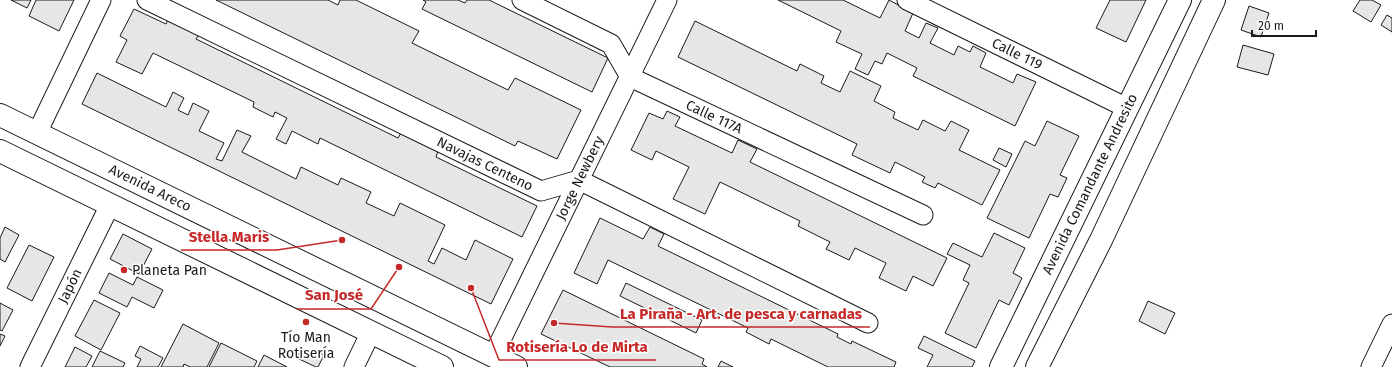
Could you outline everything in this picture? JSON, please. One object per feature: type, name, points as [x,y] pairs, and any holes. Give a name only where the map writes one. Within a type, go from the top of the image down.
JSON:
[{"type":"main road","name":"Avenida Comandante Andresito","points":[[1001,367],[1180,0]]},
{"type":"main road","points":[[1037,367],[1101,240],[1214,0]]},
{"type":"main road","name":"Avenida Areco","points":[[0,115],[516,367]]},
{"type":"main road","points":[[0,151],[442,367]]},
{"type":"street","points":[[37,133],[102,0]]},
{"type":"street","name":"Navajas Centeno","points":[[147,0],[542,191],[579,180]]},
{"type":"street","points":[[522,0],[611,44],[630,77]]},
{"type":"street","name":"Jorge Newbery","points":[[493,356],[668,0]]},
{"type":"street","name":"Calle 119","points":[[907,0],[1127,108]]},
{"type":"street","name":"Calle 117A","points":[[630,77],[923,215]]},
{"type":"street","points":[[579,180],[868,323]]},
{"type":"street","name":"Japón","points":[[30,367],[110,205]]},
{"type":"street","points":[[1371,367],[1392,324]]},
{"type":"street","points":[[354,367],[371,332]]},
{"type":"building","points":[[11,0],[31,0],[27,8]]},
{"type":"building","points":[[36,0],[74,0],[59,31],[29,16]]},
{"type":"building","points":[[216,0],[328,0],[338,5],[340,0],[356,0],[419,31],[412,43],[508,90],[515,78],[581,110],[557,159],[518,141],[515,146]]},
{"type":"building","points":[[423,0],[458,0],[465,3],[467,0],[489,0],[608,58],[592,92],[422,9],[426,2]]},
{"type":"building","points":[[778,0],[843,0],[880,18],[889,0],[913,13],[905,31],[919,38],[926,23],[938,28],[930,43],[954,55],[958,46],[970,52],[973,46],[986,53],[980,67],[1013,83],[1017,74],[1036,82],[1015,126],[913,76],[917,68],[887,53],[882,64],[875,61],[868,75],[855,69],[862,54],[836,42],[841,31]]},
{"type":"building","points":[[1110,0],[1146,0],[1126,42],[1096,28]]},
{"type":"building","points":[[1360,0],[1372,0],[1381,5],[1371,22],[1353,11]]},
{"type":"building","points":[[1249,6],[1269,13],[1261,37],[1241,30]]},
{"type":"building","points":[[134,9],[166,24],[170,15],[199,35],[196,39],[398,138],[401,133],[438,151],[436,157],[537,206],[522,237],[320,138],[318,144],[292,131],[286,144],[276,139],[287,118],[275,112],[273,117],[253,107],[254,102],[153,53],[142,74],[116,62],[127,40],[120,36]]},
{"type":"building","points":[[1387,15],[1392,18],[1392,32],[1381,25]]},
{"type":"building","points":[[695,21],[797,71],[800,64],[824,76],[821,83],[840,92],[850,71],[881,86],[874,101],[895,112],[893,118],[918,130],[923,120],[945,131],[951,121],[969,130],[959,150],[1000,170],[982,205],[938,183],[935,188],[922,182],[925,177],[895,162],[890,173],[852,155],[857,144],[678,57]]},
{"type":"building","points":[[1243,45],[1274,54],[1268,75],[1237,67]]},
{"type":"building","points":[[97,73],[166,107],[173,92],[184,98],[178,110],[188,115],[193,103],[209,111],[199,131],[224,143],[216,159],[222,161],[237,130],[251,136],[242,152],[296,179],[301,167],[338,185],[341,178],[371,192],[366,203],[394,216],[400,203],[445,225],[428,261],[434,264],[442,248],[466,260],[475,240],[513,259],[491,304],[82,104]]},
{"type":"building","points":[[667,111],[680,117],[675,126],[732,153],[738,140],[757,149],[750,162],[947,258],[933,286],[913,276],[906,291],[879,278],[886,263],[855,248],[849,260],[826,249],[830,242],[798,226],[800,221],[720,182],[705,214],[673,199],[689,167],[656,151],[652,160],[631,150],[649,113],[663,119]]},
{"type":"building","points":[[1047,121],[1079,136],[1060,175],[1067,178],[1058,197],[1050,194],[1029,238],[987,218],[1025,141],[1035,146]]},
{"type":"building","points":[[999,148],[1012,154],[1006,167],[993,160]]},
{"type":"building","points":[[600,218],[643,239],[650,227],[664,234],[658,246],[838,334],[837,337],[851,344],[852,341],[896,362],[894,367],[828,367],[771,339],[769,344],[746,332],[748,328],[608,260],[597,284],[574,273]]},
{"type":"building","points":[[5,227],[19,235],[5,262],[0,259],[0,238]]},
{"type":"building","points":[[994,233],[1025,248],[1013,273],[1022,278],[1009,305],[999,300],[976,348],[945,333],[969,283],[963,280],[970,265],[947,254],[953,243],[982,257]]},
{"type":"building","points":[[123,234],[152,249],[139,274],[110,259]]},
{"type":"building","points":[[29,245],[54,257],[32,301],[7,288]]},
{"type":"building","points":[[109,273],[133,285],[137,277],[163,290],[154,308],[132,297],[127,307],[99,293]]},
{"type":"building","points":[[626,283],[702,320],[696,333],[620,296]]},
{"type":"building","points":[[563,290],[704,359],[702,364],[707,367],[610,367],[541,334]]},
{"type":"building","points":[[94,300],[120,313],[101,350],[75,336]]},
{"type":"building","points":[[1148,301],[1175,313],[1165,334],[1139,321]]},
{"type":"building","points":[[0,303],[13,310],[2,331],[0,330]]},
{"type":"building","points":[[183,324],[219,343],[207,367],[190,367],[184,364],[183,367],[161,367]]},
{"type":"building","points":[[0,334],[5,336],[0,346]]},
{"type":"building","points":[[924,336],[975,361],[972,367],[927,367],[933,355],[918,348]]},
{"type":"building","points":[[221,343],[257,361],[254,367],[209,367]]},
{"type":"building","points":[[140,346],[163,358],[158,367],[137,367],[141,359],[135,356]]},
{"type":"building","points":[[75,347],[92,356],[86,367],[65,367]]},
{"type":"building","points":[[313,350],[324,355],[318,367],[297,358],[300,351],[310,356]]},
{"type":"building","points":[[100,351],[125,363],[123,367],[92,367]]},
{"type":"building","points":[[264,355],[287,367],[258,367]]},
{"type":"building","points":[[721,361],[733,367],[718,367]]},
{"type":"place","name":"Stella Maris","points":[[342,240]]},
{"type":"place","name":"San José","points":[[399,267]]},
{"type":"place","name":"Planeta Pan","points":[[124,270]]},
{"type":"place","name":"Rotisería Lo de Mirta","points":[[471,288]]},
{"type":"place","name":"Tío Man Rotisería","points":[[306,322]]},
{"type":"place","name":"La Piraña - Art. de pesca y carnadas","points":[[554,323]]}]
